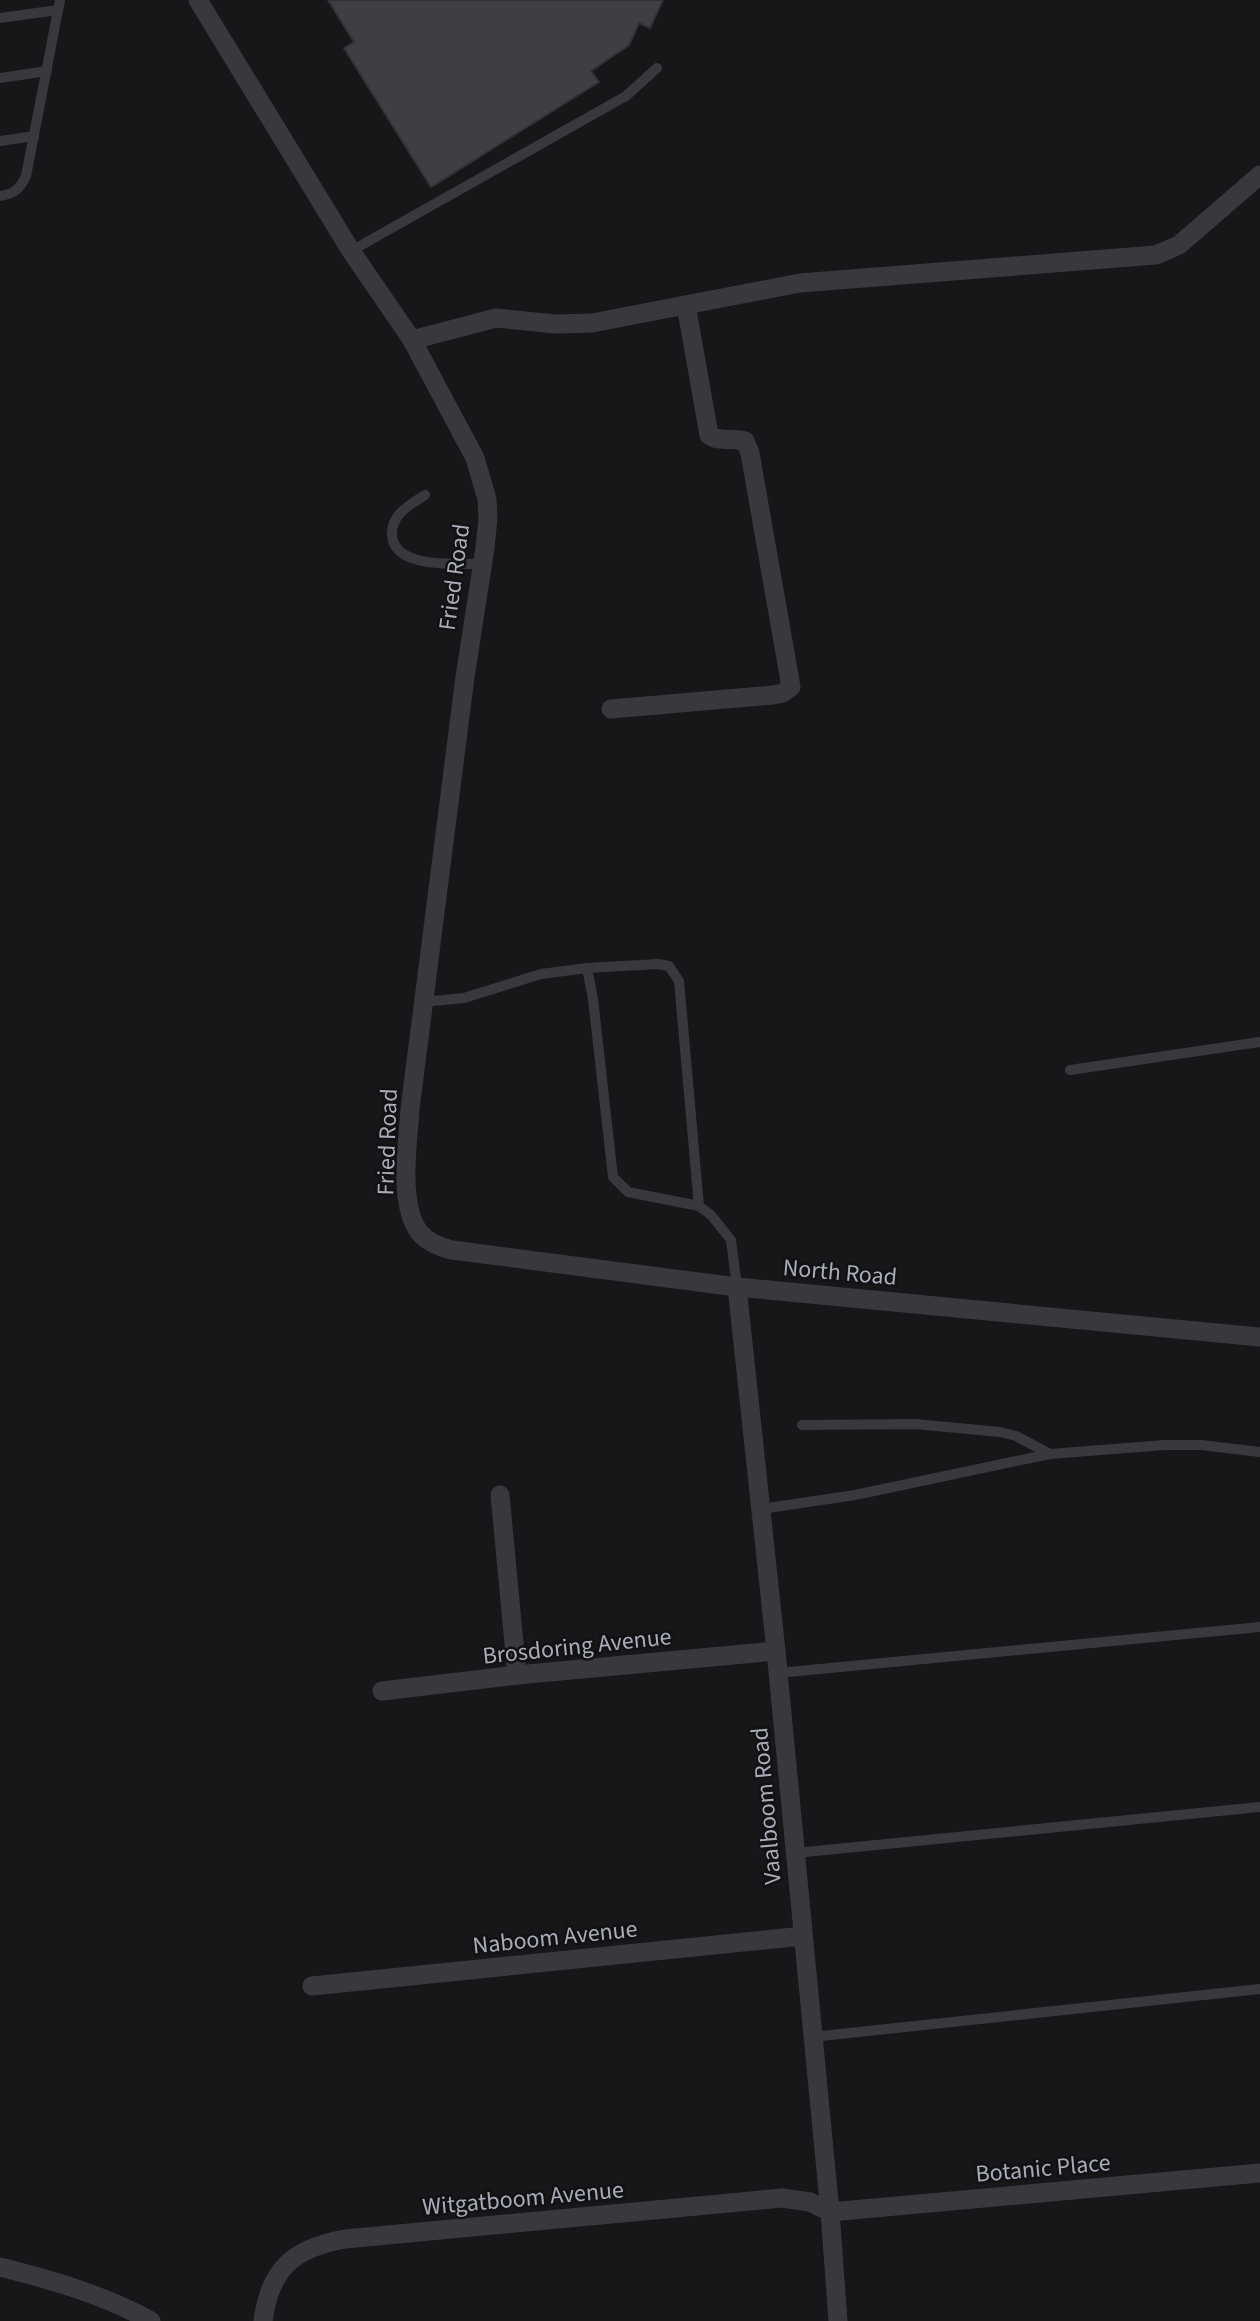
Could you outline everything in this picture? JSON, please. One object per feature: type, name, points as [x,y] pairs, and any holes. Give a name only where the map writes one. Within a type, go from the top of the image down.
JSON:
[{"type":"street","name":"Fried Road","points":[[198,0],[351,251],[412,340],[475,458],[487,499],[488,518],[410,1109],[407,1174],[410,1212],[420,1234]]},
{"type":"street","points":[[412,340],[496,318],[555,324],[592,323],[800,283],[1156,255],[1179,245],[1260,175]]},
{"type":"street","points":[[611,709],[773,695],[783,693],[790,687],[750,453],[745,441],[713,438],[709,435],[686,305]]},
{"type":"street","name":"North Road","points":[[420,1234],[430,1242],[452,1250],[737,1287],[1260,1337]]},
{"type":"street","name":"Vaalboom Road","points":[[737,1287],[776,1651],[838,2321]]},
{"type":"street","points":[[500,1494],[517,1675]]},
{"type":"street","name":"Brosdoring Avenue","points":[[382,1692],[517,1675],[776,1651]]},
{"type":"street","name":"Naboom Avenue","points":[[312,1986],[803,1936]]},
{"type":"street","name":"Botanic Place","points":[[830,2212],[1260,2173]]},
{"type":"street","name":"Witgatboom Avenue","points":[[263,2321],[271,2288],[278,2273],[291,2259],[306,2249],[323,2243],[782,2198],[810,2202],[830,2212]]},
{"type":"street","points":[[0,2267],[100,2297],[151,2321]]},
{"type":"lane","points":[[0,19],[59,5],[26,176],[21,187],[12,194],[0,196]]},
{"type":"lane","points":[[351,251],[626,96],[657,68]]},
{"type":"lane","points":[[0,78],[47,71]]},
{"type":"lane","points":[[0,141],[34,136]]},
{"type":"lane","points":[[425,495],[402,510],[395,520],[392,533],[399,552],[420,561],[482,564]]},
{"type":"lane","points":[[424,1002],[464,998],[541,974],[587,968],[658,964],[669,966],[679,981],[699,1206]]},
{"type":"lane","points":[[587,968],[593,999],[613,1177],[628,1192],[699,1206],[711,1215],[731,1240],[737,1287]]},
{"type":"lane","points":[[1070,1070],[1260,1042]]},
{"type":"lane","points":[[802,1425],[915,1424],[1000,1432],[1016,1436],[1050,1454]]},
{"type":"lane","points":[[761,1509],[855,1495],[1050,1454],[1174,1445],[1201,1445],[1260,1452]]},
{"type":"lane","points":[[778,1673],[1260,1627]]},
{"type":"lane","points":[[794,1853],[1260,1807]]},
{"type":"lane","points":[[812,2037],[1260,1989]]},
{"type":"building","points":[[328,0],[663,0],[650,28],[639,23],[629,45],[591,71],[599,82],[431,187],[344,48],[354,42]]}]
